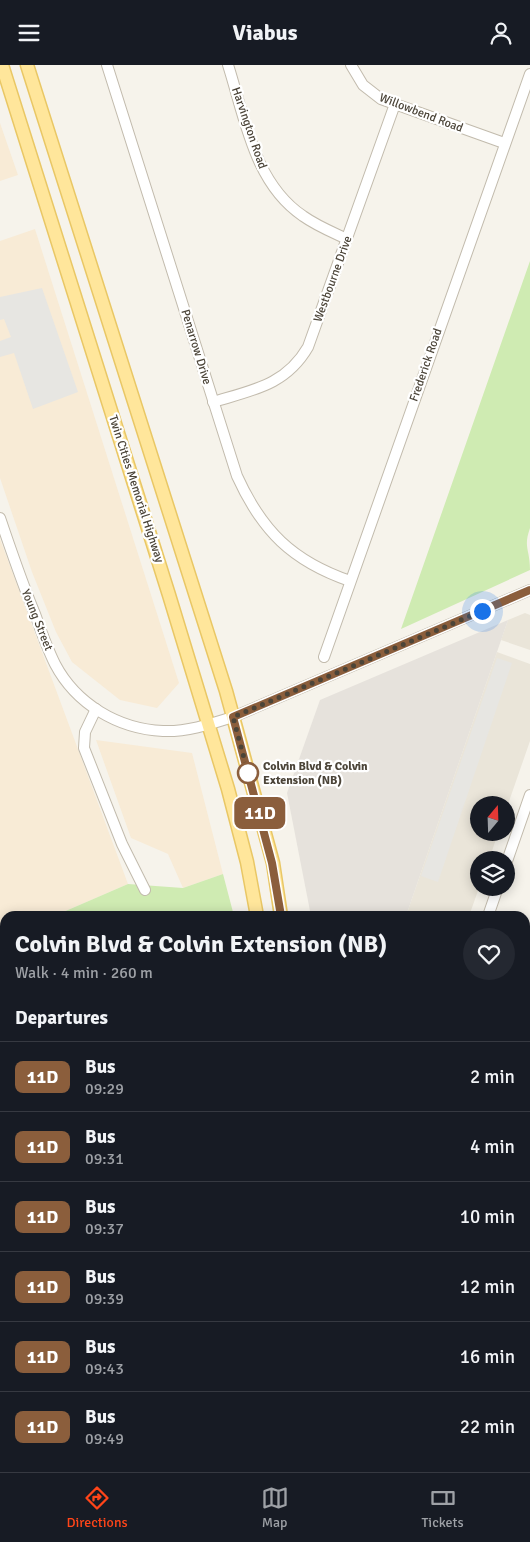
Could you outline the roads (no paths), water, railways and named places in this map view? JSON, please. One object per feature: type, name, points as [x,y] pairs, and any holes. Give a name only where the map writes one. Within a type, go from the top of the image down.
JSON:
[{"type":"main road","name":"Twin Cities Memorial Highway","points":[[2,65],[208,725],[247,862],[257,911]]},
{"type":"main road","name":"Twin Cities Memorial Highway","points":[[26,65],[233,717],[272,863],[280,911]]},
{"type":"street","name":"Penarrow Drive","points":[[107,65],[236,476],[255,512],[268,529],[289,550],[306,562],[350,581]]},
{"type":"street","name":"Harvington Road","points":[[228,65],[257,158],[269,182],[280,196],[302,216],[347,239]]},
{"type":"street","name":"Willowbend Road","points":[[351,65],[357,77],[371,93],[395,104],[504,143]]},
{"type":"street","name":"Frederick Road","points":[[324,657],[504,143],[530,74]]},
{"type":"street","name":"Westbourne Drive","points":[[213,402],[274,382],[298,362],[308,347],[395,104]]},
{"type":"street","name":"Young Street","points":[[0,518],[22,582],[55,664],[74,691],[96,709],[122,724],[163,731],[208,725],[233,717],[530,590]]},
{"type":"street","points":[[96,709],[84,732],[84,748],[122,844],[145,890]]},
{"type":"street","points":[[511,851],[530,795]]},
{"type":"street","points":[[490,911],[495,896]]},
{"type":"place","name":"Colvin Blvd & Colvin Extension (NB)","points":[[248,773]]}]
